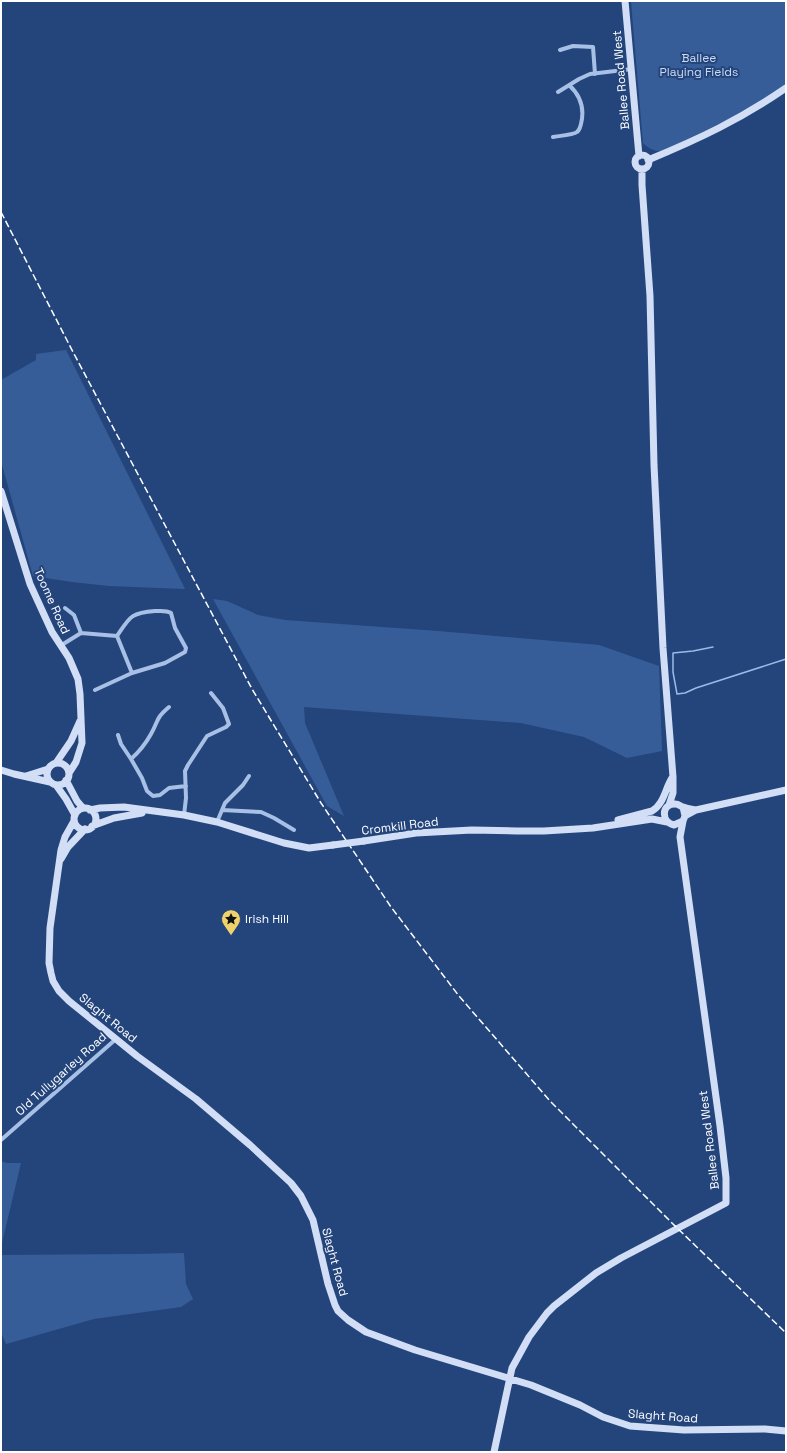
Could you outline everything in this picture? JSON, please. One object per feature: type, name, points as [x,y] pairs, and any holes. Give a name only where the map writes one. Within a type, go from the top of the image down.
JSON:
[{"type":"street","name":"Ballee Road West","points":[[625,1],[639,156]]},
{"type":"street","points":[[560,50],[572,46],[593,47],[595,74]]},
{"type":"street","points":[[558,92],[583,77],[632,69]]},
{"type":"street","points":[[553,138],[577,133],[580,128],[583,112],[582,103],[578,95],[569,85]]},
{"type":"street","points":[[648,160],[684,146],[731,123],[786,88]]},
{"type":"street","points":[[639,156],[644,156],[648,160],[648,166],[642,169],[636,164],[636,159],[639,156]]},
{"type":"street","points":[[642,169],[650,296],[654,465],[666,687],[673,777],[673,793],[664,817],[670,823],[677,824],[696,810],[786,790]]},
{"type":"street","name":"Toome Road","points":[[1,491],[30,584],[52,632],[69,658],[78,679],[82,743],[76,762],[68,777]]},
{"type":"street","points":[[66,608],[74,615],[81,633]]},
{"type":"street","points":[[95,690],[132,673],[159,665],[179,656],[185,651],[185,646],[175,628],[172,615],[165,611],[141,612],[133,615],[128,619],[117,636]]},
{"type":"street","points":[[60,646],[81,633],[117,636]]},
{"type":"street","points":[[117,636],[132,673]]},
{"type":"street","points":[[184,815],[186,786],[185,771],[205,738],[229,724],[223,708],[211,693]]},
{"type":"street","points":[[131,759],[151,734],[159,715],[169,707]]},
{"type":"street","name":"Toome Road","points":[[56,763],[71,741],[81,718]]},
{"type":"street","points":[[118,735],[121,744],[142,778],[147,791],[153,796],[160,795],[169,788],[186,786]]},
{"type":"street","points":[[26,776],[48,769],[56,763],[64,765],[73,794],[87,809],[94,813],[95,818],[92,826],[85,830],[77,826],[66,799],[48,777],[48,769]]},
{"type":"street","points":[[1,770],[61,784],[68,777]]},
{"type":"street","points":[[217,822],[225,803],[243,785],[249,776]]},
{"type":"street","points":[[601,827],[607,822],[656,809],[673,777]]},
{"type":"street","points":[[673,793],[681,806],[684,819]]},
{"type":"street","points":[[667,808],[675,804],[696,810]]},
{"type":"street","name":"Cromkill Road","points":[[87,809],[124,807],[184,815],[217,822],[284,843],[309,848],[416,833],[465,830],[544,831],[601,827],[652,819],[670,823]]},
{"type":"street","name":"Cromkill Road","points":[[652,819],[667,808]]},
{"type":"street","points":[[74,818],[77,812],[87,809]]},
{"type":"street","points":[[222,810],[262,812],[294,830]]},
{"type":"street","name":"Cromkill Road","points":[[92,826],[123,815],[154,811]]},
{"type":"street","name":"Slaght Road","points":[[74,818],[62,843],[50,928],[49,964],[54,981],[59,991],[116,1039],[196,1099],[250,1145],[291,1183],[301,1196],[313,1220],[333,1299],[338,1311],[348,1320],[366,1332],[385,1340],[531,1385],[580,1405],[603,1417],[630,1426],[684,1430],[765,1429],[786,1431]]},
{"type":"street","name":"Ballee Road West","points":[[509,1379],[517,1357],[529,1337],[540,1320],[554,1306],[596,1274],[621,1258],[726,1204],[726,1178],[720,1126],[680,837],[684,819]]},
{"type":"street","name":"Ballee Road West","points":[[670,823],[680,837]]},
{"type":"street","name":"Slaght Road","points":[[58,864],[68,847],[85,830]]},
{"type":"street","name":"Old Tullygarley Road","points":[[1,1140],[116,1039]]},
{"type":"street","points":[[494,1452],[509,1379]]},
{"type":"green space","name":"Ballee Playing Fields","points":[[631,1],[786,1],[786,84],[740,113],[667,150],[659,151],[646,146],[643,143]]},
{"type":"green space","points":[[66,350],[185,589],[109,586],[33,576],[1,461],[1,380],[36,360],[36,354]]},
{"type":"green space","points":[[213,599],[227,601],[258,615],[285,620],[599,645],[659,666],[662,751],[627,758],[584,737],[521,723],[304,707],[305,723],[344,816],[327,806]]},
{"type":"green space","points":[[1,1161],[7,1163],[21,1163],[1,1247]]},
{"type":"green space","points":[[184,1253],[186,1284],[193,1299],[181,1307],[94,1319],[6,1344],[1,1332],[1,1255]]},
{"type":"waterway","points":[[713,647],[673,653],[673,672],[677,694],[685,693],[696,688],[786,659]]},
{"type":"railway","points":[[1,212],[73,352],[252,689],[321,803],[391,907],[459,996],[550,1101],[673,1224],[786,1333]]},
{"type":"place","name":"Irish Hill","points":[[231,936]]}]
